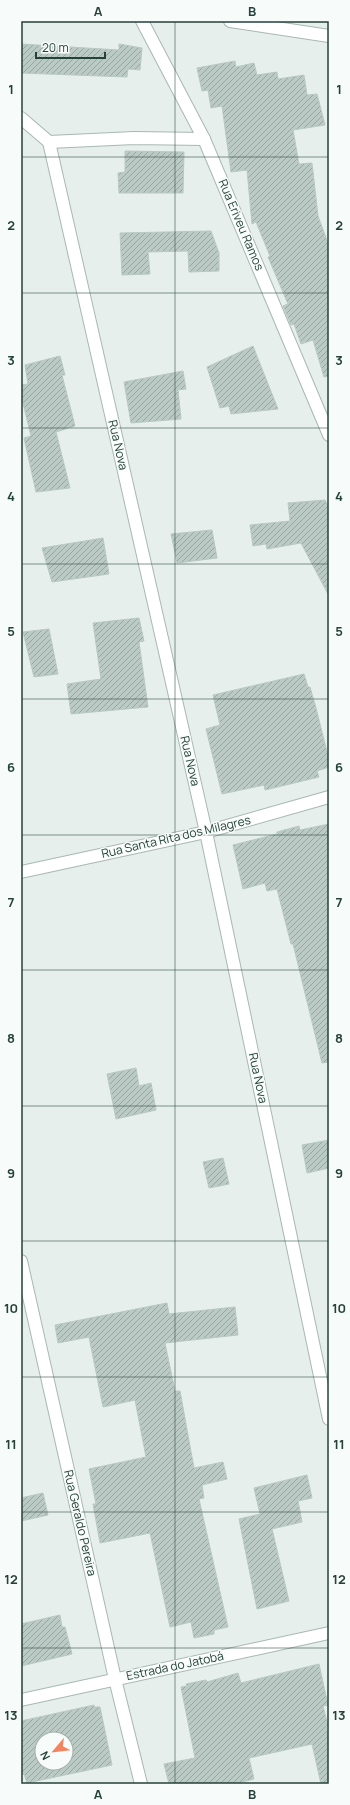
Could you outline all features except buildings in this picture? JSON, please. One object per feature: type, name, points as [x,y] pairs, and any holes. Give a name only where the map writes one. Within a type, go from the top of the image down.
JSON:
[{"type":"street","name":"Rua Eriveu Ramos","points":[[142,21],[204,139],[329,435]]},
{"type":"street","points":[[230,21],[329,36]]},
{"type":"street","points":[[21,118],[49,142],[134,138],[204,139]]},
{"type":"street","name":"Rua Nova","points":[[49,142],[206,832],[329,1419]]},
{"type":"street","name":"Rua Santa Rita dos Milagres","points":[[21,872],[206,832],[329,797]]},
{"type":"street","name":"Rua Geraldo Pereira","points":[[21,1261],[115,1679],[141,1784]]},
{"type":"street","name":"Estrada do Jatobá","points":[[21,1700],[329,1633]]}]
